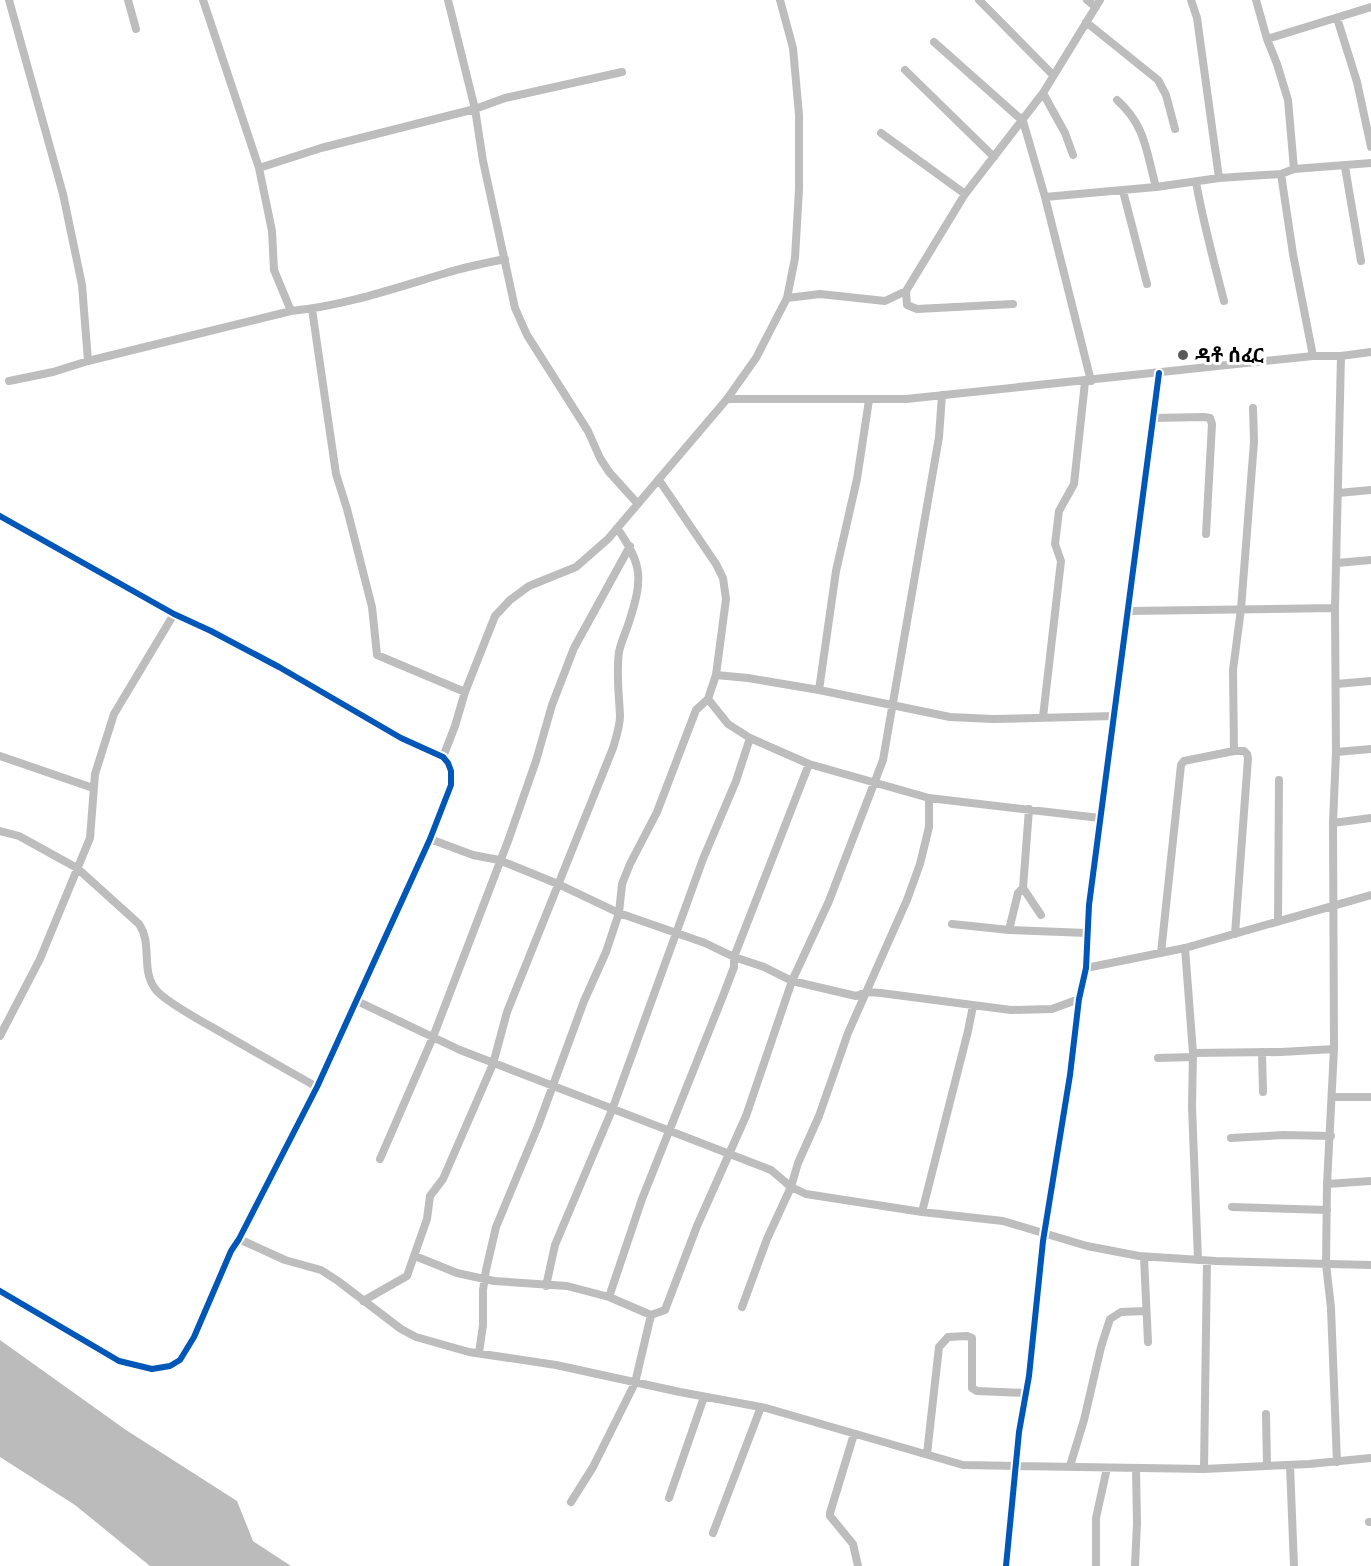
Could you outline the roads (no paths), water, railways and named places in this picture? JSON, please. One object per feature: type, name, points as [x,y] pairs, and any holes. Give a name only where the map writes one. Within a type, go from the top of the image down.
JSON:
[{"type":"street","points":[[9,0],[63,194],[82,285],[88,361]]},
{"type":"street","points":[[128,0],[136,29]]},
{"type":"street","points":[[203,0],[259,168],[272,231],[274,270],[291,311]]},
{"type":"street","points":[[448,0],[475,109],[483,161],[515,308],[527,334],[588,431],[600,458],[609,472],[638,503]]},
{"type":"street","points":[[442,758],[490,625],[502,608],[529,586],[576,567],[608,539],[727,399],[756,358],[787,298],[795,258],[799,115],[793,48],[780,0]]},
{"type":"street","points":[[979,0],[1053,75]]},
{"type":"street","points":[[787,298],[820,294],[885,301],[906,291],[965,194],[1043,93],[1098,4],[1088,0]]},
{"type":"street","points":[[1191,0],[1197,18],[1219,178]]},
{"type":"street","points":[[1256,0],[1288,100],[1294,169]]},
{"type":"street","points":[[1267,39],[1371,7]]},
{"type":"street","points":[[1336,18],[1357,82],[1371,147]]},
{"type":"street","points":[[1086,22],[1158,80],[1166,95],[1175,129]]},
{"type":"street","points":[[934,42],[1023,121],[1045,197],[1088,382],[1074,484],[1059,511],[1056,544],[1061,561],[1043,717]]},
{"type":"street","points":[[905,70],[993,156]]},
{"type":"street","points":[[259,168],[321,148],[475,109],[505,98],[622,72]]},
{"type":"street","points":[[1043,93],[1065,133],[1073,155]]},
{"type":"street","points":[[1117,100],[1141,130],[1156,187]]},
{"type":"street","points":[[881,133],[965,194]]},
{"type":"street","points":[[1045,197],[1123,191],[1219,178],[1281,174],[1294,169],[1371,164]]},
{"type":"street","points":[[1345,167],[1361,261]]},
{"type":"street","points":[[1281,174],[1293,254],[1313,356]]},
{"type":"street","points":[[1196,182],[1202,216],[1224,302]]},
{"type":"street","points":[[1123,191],[1147,284]]},
{"type":"street","points":[[9,381],[53,372],[88,361],[291,311],[312,309],[383,292],[449,272],[505,259]]},
{"type":"street","points":[[906,291],[907,304],[917,309],[1013,304]]},
{"type":"street","points":[[312,309],[336,474],[372,607],[377,655],[465,692]]},
{"type":"street","points":[[727,399],[906,399],[1088,382],[1313,356],[1341,356],[1371,352]]},
{"type":"street","points":[[1337,1462],[1331,1308],[1326,1264],[1327,1184],[1334,1049],[1335,608],[1341,356]]},
{"type":"street","points":[[1006,1566],[1012,1490],[1026,1393],[1044,1234],[1070,1075],[1079,999],[1086,968],[1089,905],[1159,373]]},
{"type":"street","points":[[415,1256],[457,1273],[485,1279],[567,1286],[609,1297],[651,1315],[665,1310],[697,1226],[730,1154],[763,1071],[792,981],[829,901],[883,760],[939,437],[942,395]]},
{"type":"street","points":[[819,690],[836,572],[857,479],[869,400]]},
{"type":"street","points":[[1233,752],[1233,670],[1241,609],[1254,442],[1253,408]]},
{"type":"street","points":[[1153,418],[1210,418],[1212,424],[1206,534]]},
{"type":"street","points":[[479,1353],[485,1279],[496,1227],[538,1126],[584,1001],[606,952],[619,914],[622,884],[657,812],[696,710],[708,699],[716,675],[726,599],[723,578],[659,480]]},
{"type":"street","points":[[1338,493],[1371,490]]},
{"type":"street","points":[[0,516],[174,614],[279,667],[401,738],[442,758],[448,763],[451,771],[451,785],[430,839],[357,1001],[317,1087],[231,1251],[194,1337],[180,1360],[170,1366],[152,1369],[119,1361],[0,1291]]},
{"type":"street","points":[[363,1302],[405,1278],[415,1256],[427,1219],[430,1196],[443,1179],[493,1064],[507,1012],[614,748],[620,718],[616,681],[619,649],[637,594],[639,578],[638,565],[630,546],[617,528]]},
{"type":"street","points":[[380,1159],[433,1037],[525,792],[552,705],[574,648],[630,546]]},
{"type":"street","points":[[1337,563],[1371,560]]},
{"type":"street","points":[[1129,611],[1335,608]]},
{"type":"street","points":[[0,1036],[40,958],[92,829],[93,788],[114,714],[174,614]]},
{"type":"street","points":[[716,675],[819,690],[950,717],[993,719],[1115,716]]},
{"type":"street","points":[[1336,684],[1371,681]]},
{"type":"street","points":[[708,699],[728,724],[750,738],[809,764],[928,798],[1100,818]]},
{"type":"street","points":[[546,1286],[555,1245],[612,1110],[703,859],[750,738]]},
{"type":"street","points":[[1336,752],[1371,748]]},
{"type":"street","points":[[1161,953],[1181,765],[1184,760],[1244,751],[1248,758],[1235,934]]},
{"type":"street","points":[[0,756],[93,788]]},
{"type":"street","points":[[609,1297],[642,1199],[734,967],[734,957],[809,764]]},
{"type":"street","points":[[1278,921],[1280,780]]},
{"type":"street","points":[[742,1307],[767,1239],[791,1187],[798,1162],[830,1087],[849,1034],[908,900],[920,864],[928,827],[928,798]]},
{"type":"street","points":[[1029,809],[1023,888],[1041,915]]},
{"type":"street","points":[[1333,823],[1371,818]]},
{"type":"street","points":[[0,831],[19,836],[77,868],[139,924],[146,942],[147,971],[157,991],[192,1016],[317,1087]]},
{"type":"street","points":[[430,839],[473,855],[500,860],[558,884],[619,914],[677,932],[734,957],[764,967],[792,981],[856,996],[867,992],[1011,1010],[1052,1009],[1079,999]]},
{"type":"street","points":[[1009,930],[1018,893],[1023,888]]},
{"type":"street","points":[[1086,968],[1185,948],[1371,895]]},
{"type":"street","points":[[952,924],[1009,930],[1087,933]]},
{"type":"street","points":[[1185,948],[1193,1055],[1192,1096],[1203,1260],[1204,1469]]},
{"type":"street","points":[[357,1001],[493,1064],[771,1170],[797,1191],[818,1197],[1003,1221],[1087,1246],[1144,1257],[1371,1264]]},
{"type":"street","points":[[922,1212],[969,1031],[973,1006]]},
{"type":"street","points":[[1158,1058],[1334,1049]]},
{"type":"street","points":[[1262,1052],[1263,1092]]},
{"type":"street","points":[[1333,1097],[1371,1097]]},
{"type":"street","points":[[1231,1138],[1284,1135],[1331,1136]]},
{"type":"street","points":[[1327,1184],[1371,1181]]},
{"type":"street","points":[[1232,1207],[1327,1210]]},
{"type":"street","points":[[239,1239],[285,1260],[321,1270],[401,1329],[416,1337],[445,1346],[556,1365],[761,1407],[974,1466],[1017,1464],[1136,1469],[1204,1469],[1371,1458]]},
{"type":"street","points":[[1144,1257],[1148,1342]]},
{"type":"street","points":[[1070,1466],[1110,1319],[1121,1312],[1146,1311]]},
{"type":"street","points":[[571,1502],[593,1467],[635,1383],[651,1315]]},
{"type":"street","points":[[927,1454],[939,1347],[948,1337],[968,1336],[972,1338],[972,1388],[977,1391],[1026,1393]]},
{"type":"street","points":[[669,1498],[704,1396]]},
{"type":"street","points":[[713,1533],[761,1407]]},
{"type":"street","points":[[1266,1414],[1267,1466]]},
{"type":"street","points":[[855,1434],[830,1516],[852,1544],[858,1566]]},
{"type":"street","points":[[1290,1465],[1294,1566]]},
{"type":"street","points":[[1096,1566],[1096,1518],[1107,1468]]},
{"type":"street","points":[[1135,1566],[1136,1469]]},
{"type":"place","name":"ዳቶ ሰፈር","points":[[1183,355]]}]
